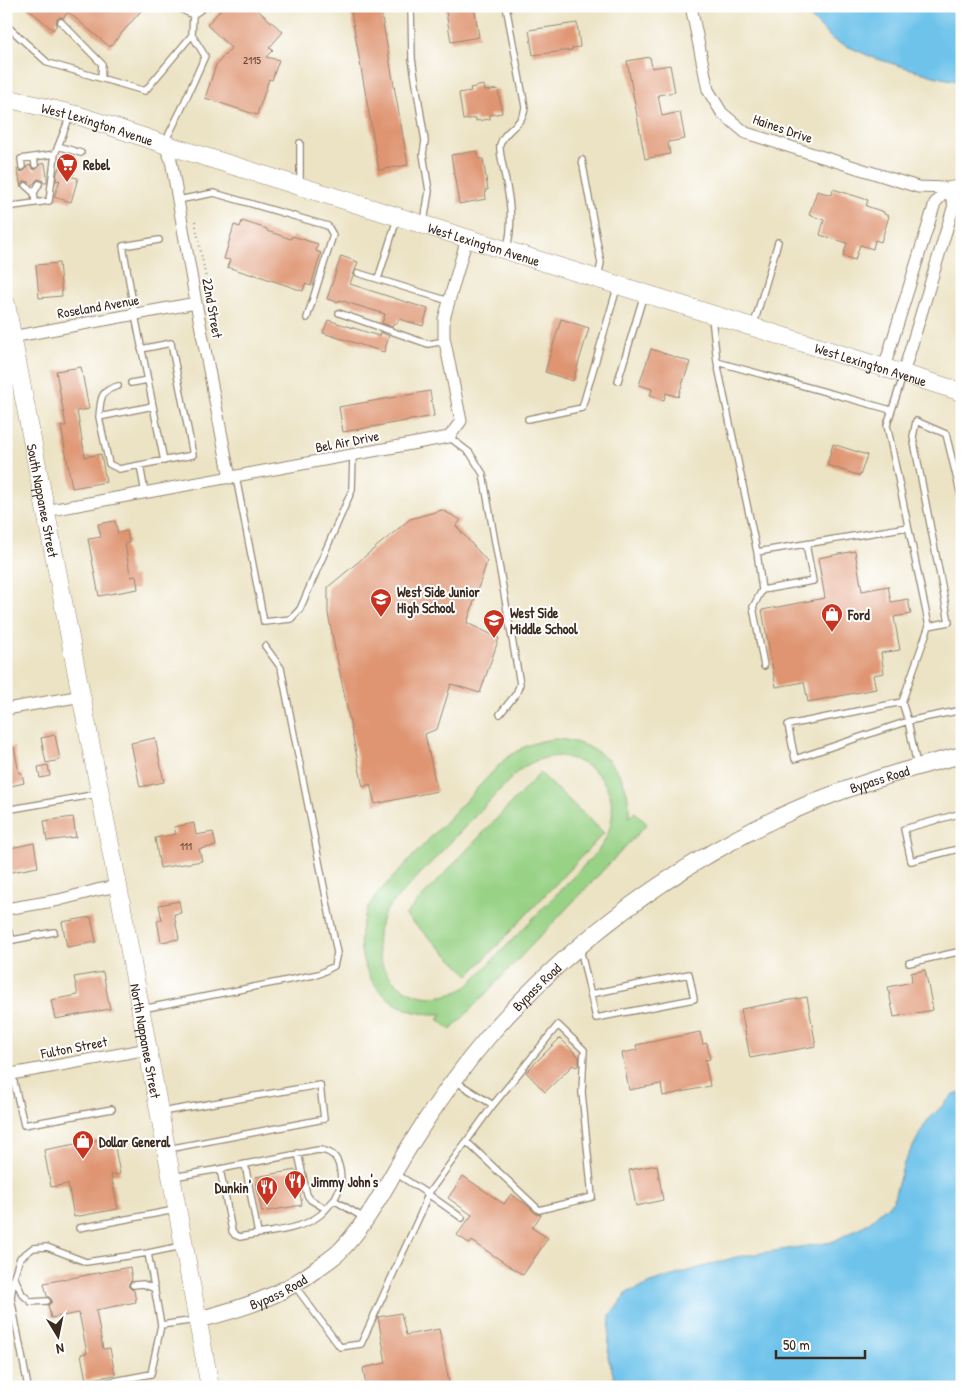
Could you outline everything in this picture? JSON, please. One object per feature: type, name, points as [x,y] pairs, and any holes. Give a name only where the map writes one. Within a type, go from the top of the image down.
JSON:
[{"type":"main road","name":"West Lexington Avenue","points":[[6,98],[71,114],[962,392]]},
{"type":"main road","name":"South Nappanee Street","points":[[6,304],[9,338],[82,696]]},
{"type":"main road","name":"North Nappanee Street","points":[[82,696],[210,1387]]},
{"type":"main road","name":"Bypass Road","points":[[197,1320],[258,1302],[283,1291],[336,1254],[355,1234],[374,1208],[433,1108],[492,1032],[523,1000],[601,928],[650,891],[705,856],[741,836],[808,804],[880,777],[962,755]]},
{"type":"street","name":"Haines Drive","points":[[691,6],[708,90],[722,112],[746,133],[918,187],[948,188],[962,185]]},
{"type":"street","name":"22nd Street","points":[[164,144],[171,160],[196,303],[233,477]]},
{"type":"street","points":[[884,368],[935,203],[948,188],[954,205],[903,374]]},
{"type":"street","points":[[450,437],[462,421],[445,341],[444,319],[467,238]]},
{"type":"street","name":"Roseland Avenue","points":[[9,338],[196,303]]},
{"type":"street","name":"Bel Air Drive","points":[[45,511],[450,437]]},
{"type":"street","points":[[6,709],[82,696]]},
{"type":"street","points":[[6,909],[59,900],[118,886]]},
{"type":"street","name":"Fulton Street","points":[[9,1075],[148,1049]]},
{"type":"lane","points":[[193,15],[206,6]]},
{"type":"lane","points":[[411,6],[412,59],[425,141],[423,154],[429,191],[424,224]]},
{"type":"lane","points":[[506,6],[525,107],[523,118],[505,136],[500,146],[511,214],[506,250]]},
{"type":"lane","points":[[176,7],[193,15]]},
{"type":"lane","points":[[164,144],[205,56],[192,35],[193,15]]},
{"type":"lane","points":[[60,22],[102,64],[101,78]]},
{"type":"lane","points":[[6,25],[48,63],[145,91],[192,35]]},
{"type":"lane","points":[[6,207],[48,200],[55,154],[71,114]]},
{"type":"lane","points":[[300,143],[300,186]]},
{"type":"lane","points":[[58,146],[80,153]]},
{"type":"lane","points":[[22,167],[21,159],[55,154]]},
{"type":"lane","points":[[34,157],[35,164]]},
{"type":"lane","points":[[582,160],[601,263],[597,279]]},
{"type":"lane","points":[[35,202],[34,193],[39,184]]},
{"type":"lane","points":[[26,186],[34,193]]},
{"type":"lane","points":[[178,200],[214,194],[328,226],[333,235],[307,318]]},
{"type":"lane","points":[[378,279],[398,217]]},
{"type":"lane","points":[[159,240],[123,246],[134,315],[164,461]]},
{"type":"lane","points":[[753,327],[778,242]]},
{"type":"lane","points":[[358,273],[449,300]]},
{"type":"lane","points":[[528,418],[582,408],[618,285]]},
{"type":"lane","points":[[618,381],[644,293]]},
{"type":"lane","points":[[339,313],[428,344],[445,341]]},
{"type":"lane","points":[[711,314],[717,362],[757,552],[762,590],[753,608],[764,666]]},
{"type":"lane","points":[[118,386],[109,388],[101,397],[99,416],[109,464],[118,469],[193,455],[171,343],[141,349]]},
{"type":"lane","points":[[717,362],[891,410]]},
{"type":"lane","points":[[903,374],[887,425],[929,626],[902,702],[908,721],[917,766]]},
{"type":"lane","points":[[131,384],[148,380]]},
{"type":"lane","points":[[99,416],[152,406]]},
{"type":"lane","points":[[929,626],[949,622],[913,437],[916,421],[946,434],[962,500]]},
{"type":"lane","points":[[450,437],[470,453],[483,474],[485,484],[520,684],[516,694],[500,714]]},
{"type":"lane","points":[[233,477],[264,622],[291,619],[300,609],[352,490],[353,455]]},
{"type":"lane","points":[[140,465],[145,493]]},
{"type":"lane","points":[[757,552],[908,527]]},
{"type":"lane","points":[[762,590],[813,581],[806,544]]},
{"type":"lane","points":[[140,1010],[319,974],[334,966],[337,953],[281,668],[265,646]]},
{"type":"lane","points":[[902,702],[788,725],[795,759],[908,721],[962,710]]},
{"type":"lane","points":[[6,810],[100,794]]},
{"type":"lane","points":[[962,813],[904,828],[911,861],[962,848]]},
{"type":"lane","points":[[6,926],[13,940],[54,932]]},
{"type":"lane","points":[[580,947],[596,1018],[694,999],[689,974],[591,994]]},
{"type":"lane","points":[[909,962],[962,951]]},
{"type":"lane","points":[[294,1284],[340,1347],[361,1344],[428,1194],[494,1105],[558,1025],[584,1050],[582,1092],[592,1197],[539,1210],[467,1142]]},
{"type":"lane","points":[[9,1075],[24,1125],[112,1109]]},
{"type":"lane","points":[[453,1080],[494,1105]]},
{"type":"lane","points":[[159,1112],[320,1085],[324,1119],[166,1150]]},
{"type":"lane","points":[[171,1177],[298,1153],[324,1150],[333,1155],[337,1160],[341,1180],[340,1188],[334,1200],[321,1215],[308,1223],[293,1228],[240,1237],[232,1231],[220,1169]]},
{"type":"lane","points":[[298,1153],[307,1195],[311,1200],[326,1209]]},
{"type":"lane","points":[[245,1164],[258,1234]]},
{"type":"lane","points":[[394,1173],[462,1218]]},
{"type":"lane","points":[[334,1200],[366,1219]]},
{"type":"lane","points":[[79,1228],[177,1210]]},
{"type":"lane","points":[[28,1387],[11,1298],[14,1276],[20,1258],[33,1248],[47,1247],[86,1262],[148,1254],[184,1246]]},
{"type":"lane","points":[[83,1387],[151,1374],[162,1325],[148,1254]]},
{"type":"lane","points":[[14,1276],[22,1294],[31,1302],[48,1301]]},
{"type":"lane","points":[[133,1284],[143,1284],[155,1290]]},
{"type":"lane","points":[[162,1325],[197,1320]]},
{"type":"path","points":[[190,198],[213,316]]},
{"type":"green space","points":[[555,739],[571,741],[585,746],[598,752],[609,762],[625,786],[629,817],[635,812],[647,824],[451,1030],[438,1019],[442,1014],[418,1013],[400,1006],[376,986],[368,973],[360,944],[361,929],[366,913],[370,904],[381,890],[503,761],[527,746],[540,741]],"holes":[[[560,756],[577,761],[591,769],[602,779],[609,792],[612,806],[611,821],[606,837],[597,852],[468,986],[447,995],[427,997],[410,992],[394,982],[384,967],[378,950],[379,930],[387,909],[521,769],[536,761],[553,757]]]},
{"type":"green space","points":[[540,773],[604,833],[469,975],[405,915]]},
{"type":"water","points":[[804,6],[962,6],[962,82],[937,77],[874,58],[833,40],[807,14]]},
{"type":"water","points":[[962,1092],[962,1387],[617,1387],[608,1357],[610,1316],[628,1292],[662,1279],[736,1257],[832,1242],[867,1224],[893,1201],[904,1163],[927,1121],[952,1096]]},
{"type":"building","points":[[25,6],[145,6],[110,47],[68,12],[63,18],[57,19],[57,25],[53,30]]},
{"type":"building","points":[[224,6],[253,6],[283,32],[269,48],[273,50],[266,57],[279,60],[272,80],[269,79],[257,115],[205,98],[216,65],[231,48],[207,25]]},
{"type":"building","points":[[350,6],[380,6],[408,165],[379,170]]},
{"type":"building","points":[[445,6],[474,6],[479,37],[451,42]]},
{"type":"building","points":[[577,23],[580,47],[572,48],[572,50],[533,55],[529,30]]},
{"type":"building","points":[[650,57],[652,68],[670,65],[675,92],[658,95],[662,116],[680,112],[685,139],[668,142],[670,154],[645,159],[627,61]]},
{"type":"building","points":[[484,85],[485,91],[498,89],[502,113],[490,115],[490,119],[476,121],[476,118],[463,120],[459,93],[471,91],[470,88]]},
{"type":"building","points":[[477,151],[479,159],[483,159],[488,190],[485,190],[486,199],[459,204],[451,155]]},
{"type":"building","points":[[45,163],[47,183],[38,179],[32,185],[25,181],[21,187],[17,168],[23,172],[30,165],[36,170],[40,164]]},
{"type":"building","name":"Rebel","points":[[62,164],[75,168],[72,177],[78,178],[71,202],[54,197],[60,180],[56,181],[57,172]]},
{"type":"building","points":[[833,189],[868,200],[866,206],[884,212],[884,214],[889,216],[881,242],[875,240],[873,249],[860,245],[855,260],[843,256],[847,243],[820,235],[824,220],[809,215],[817,191],[832,195]]},
{"type":"building","points":[[242,221],[291,239],[292,236],[318,244],[316,251],[321,253],[311,286],[305,284],[303,291],[227,267],[230,260],[224,259],[234,225],[240,227]]},
{"type":"building","points":[[341,256],[358,262],[350,284],[428,309],[423,326],[399,319],[397,324],[394,323],[392,327],[382,323],[385,314],[339,300],[339,302],[327,299]]},
{"type":"building","points":[[59,263],[62,296],[39,298],[36,265]]},
{"type":"building","points":[[561,319],[589,328],[573,381],[545,372]]},
{"type":"building","points":[[328,320],[379,336],[380,332],[389,336],[384,352],[323,333]]},
{"type":"building","points":[[651,349],[690,362],[678,397],[666,393],[664,400],[650,395],[652,389],[639,385]]},
{"type":"building","points":[[81,367],[89,409],[77,411],[85,457],[101,454],[106,482],[72,488],[61,426],[66,426],[56,371]]},
{"type":"building","points":[[430,391],[434,416],[343,432],[339,407]]},
{"type":"building","points":[[833,444],[867,455],[860,476],[827,465]]},
{"type":"building","points":[[442,510],[461,520],[456,526],[487,561],[467,623],[499,638],[480,693],[451,684],[437,729],[425,734],[437,791],[375,804],[370,784],[363,787],[328,614],[328,587],[410,519]]},
{"type":"building","points":[[115,521],[118,533],[127,531],[129,543],[125,544],[129,568],[131,577],[136,576],[138,589],[99,596],[88,539],[101,537],[98,524]]},
{"type":"building","name":"Ford","points":[[855,551],[862,591],[888,586],[891,602],[908,599],[911,614],[894,617],[900,650],[881,653],[884,673],[873,675],[876,689],[808,702],[804,682],[776,687],[762,610],[825,598],[818,558]]},
{"type":"building","points":[[55,735],[60,760],[46,763],[41,738]]},
{"type":"building","points":[[155,738],[164,782],[140,787],[131,743]]},
{"type":"building","points":[[14,747],[19,773],[22,773],[24,783],[11,786],[8,769],[6,769],[6,748]]},
{"type":"building","points":[[48,765],[50,776],[40,778],[38,767]]},
{"type":"building","points":[[73,817],[76,837],[47,841],[44,821]]},
{"type":"building","points":[[194,823],[196,835],[213,832],[216,846],[199,849],[202,861],[160,868],[155,838],[176,834],[174,827]]},
{"type":"building","points":[[34,843],[38,867],[6,873],[6,849]]},
{"type":"building","points":[[179,901],[181,913],[174,914],[179,939],[161,942],[157,921],[162,920],[159,905]]},
{"type":"building","points":[[91,917],[96,942],[67,947],[62,922]]},
{"type":"building","points":[[925,970],[933,1010],[894,1017],[888,987],[912,982],[911,973]]},
{"type":"building","points":[[103,972],[110,1009],[55,1019],[51,1000],[78,995],[74,977]]},
{"type":"building","points":[[807,997],[816,1046],[750,1058],[741,1009]]},
{"type":"building","points":[[700,1032],[703,1044],[707,1043],[710,1059],[705,1060],[710,1086],[663,1096],[661,1084],[629,1090],[622,1053],[637,1050],[636,1045]]},
{"type":"building","points":[[560,1038],[579,1057],[579,1065],[576,1067],[573,1065],[545,1092],[526,1072]]},
{"type":"building","points":[[113,1137],[120,1174],[111,1175],[118,1209],[74,1217],[68,1184],[51,1187],[44,1150]]},
{"type":"building","points":[[657,1165],[663,1200],[636,1206],[629,1170]]},
{"type":"building","points":[[296,1170],[302,1205],[262,1212],[255,1177]]},
{"type":"building","points":[[463,1176],[504,1204],[511,1194],[536,1214],[541,1215],[532,1228],[548,1238],[523,1275],[472,1241],[470,1244],[457,1235],[472,1215],[448,1198]]},
{"type":"building","points":[[130,1267],[132,1280],[128,1286],[134,1290],[136,1302],[96,1310],[103,1349],[110,1348],[115,1375],[86,1380],[81,1354],[87,1353],[79,1313],[51,1318],[48,1305],[52,1300],[47,1296],[44,1283]]},
{"type":"building","points":[[401,1313],[406,1335],[439,1329],[449,1383],[428,1387],[366,1387],[363,1368],[386,1363],[378,1317]]},
{"type":"place","name":"Rebel","points":[[67,183]]},
{"type":"place","name":"West Side Junior High School","points":[[381,618]]},
{"type":"place","name":"Ford","points":[[832,633]]},
{"type":"place","name":"West Side Middle School","points":[[494,639]]},
{"type":"place","name":"Dollar General","points":[[83,1160]]},
{"type":"place","name":"Jimmy John's","points":[[295,1200]]},
{"type":"place","name":"Dunkin'","points":[[267,1206]]}]
